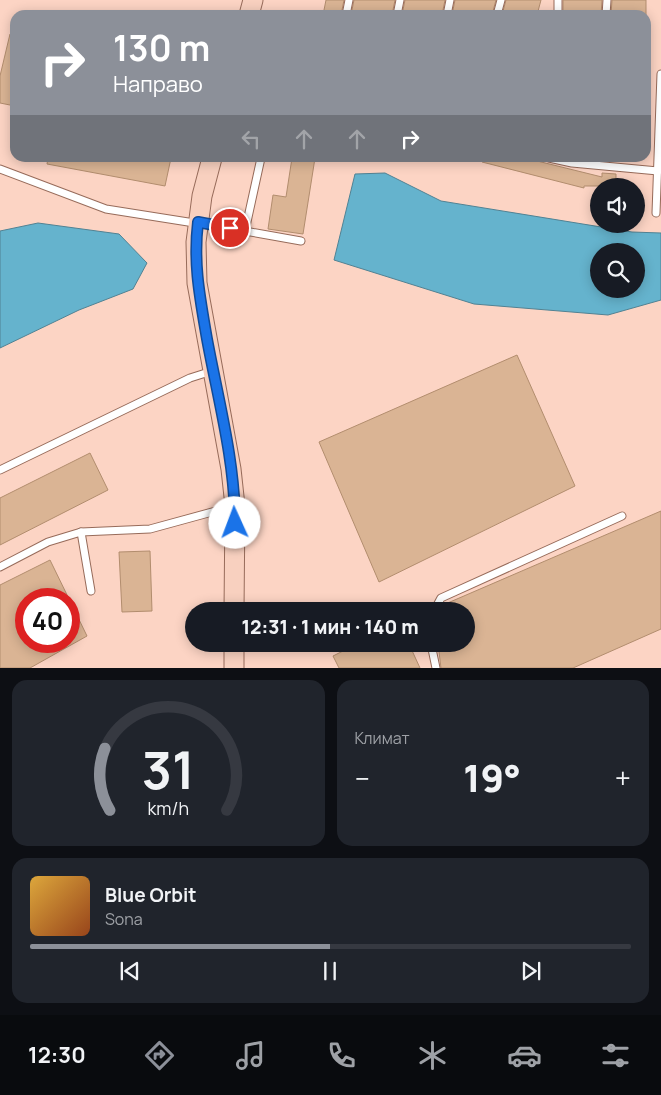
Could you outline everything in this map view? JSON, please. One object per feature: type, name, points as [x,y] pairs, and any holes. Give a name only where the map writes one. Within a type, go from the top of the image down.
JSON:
[{"type":"street","points":[[211,162],[202,196],[198,222],[196,242],[197,283],[231,469],[235,506],[234,602]]},
{"type":"street","points":[[234,652],[234,668]]},
{"type":"lane","points":[[656,213],[661,74]]},
{"type":"lane","points":[[245,231],[260,162]]},
{"type":"lane","points":[[568,162],[658,171]]},
{"type":"lane","points":[[0,169],[106,209],[198,222],[301,241]]},
{"type":"lane","points":[[0,470],[190,378],[213,371]]},
{"type":"lane","points":[[0,567],[48,542],[81,532],[150,529],[235,506]]},
{"type":"lane","points":[[439,602],[441,598],[622,516]]},
{"type":"lane","points":[[81,532],[91,591]]},
{"type":"lane","points":[[433,652],[436,668]]},
{"type":"water","points":[[385,173],[441,201],[590,225],[590,233],[661,233],[661,300],[608,315],[474,304],[334,260],[355,174]]},
{"type":"water","points":[[38,223],[119,234],[147,263],[133,289],[79,310],[0,348],[0,231]]},
{"type":"building","points":[[326,0],[344,0],[342,10],[324,10]]},
{"type":"building","points":[[354,0],[395,0],[393,10],[352,10]]},
{"type":"building","points":[[405,0],[445,0],[443,10],[403,10]]},
{"type":"building","points":[[455,0],[496,0],[493,10],[453,10]]},
{"type":"building","points":[[506,0],[541,0],[538,10],[503,10]]},
{"type":"building","points":[[563,0],[602,0],[601,10],[563,10]]},
{"type":"building","points":[[612,0],[646,0],[646,10],[611,10]]},
{"type":"building","points":[[10,34],[10,105],[0,103],[0,76]]},
{"type":"building","points":[[47,162],[170,162],[165,186],[47,164]]},
{"type":"building","points":[[291,162],[314,162],[303,234],[268,229],[273,195],[286,197]]},
{"type":"building","points":[[482,162],[541,162],[602,177],[602,173],[616,174],[616,178],[590,178],[590,186],[584,186],[584,188]]},
{"type":"building","points":[[517,355],[575,486],[379,582],[319,442]]},
{"type":"building","points":[[90,453],[108,490],[0,545],[0,498]]},
{"type":"building","points":[[661,511],[661,629],[573,668],[441,668],[439,652],[475,652],[475,602],[450,602]]},
{"type":"building","points":[[150,551],[152,611],[122,612],[119,552]]},
{"type":"building","points":[[50,560],[64,588],[15,588],[15,653],[57,653],[30,668],[0,668],[0,585]]},
{"type":"building","points":[[80,622],[87,636],[80,640]]},
{"type":"building","points":[[341,652],[413,652],[420,668],[339,668],[333,656]]},
{"type":"route","points":[[230,228],[198,222],[196,242],[197,283],[231,469],[235,523]]}]
